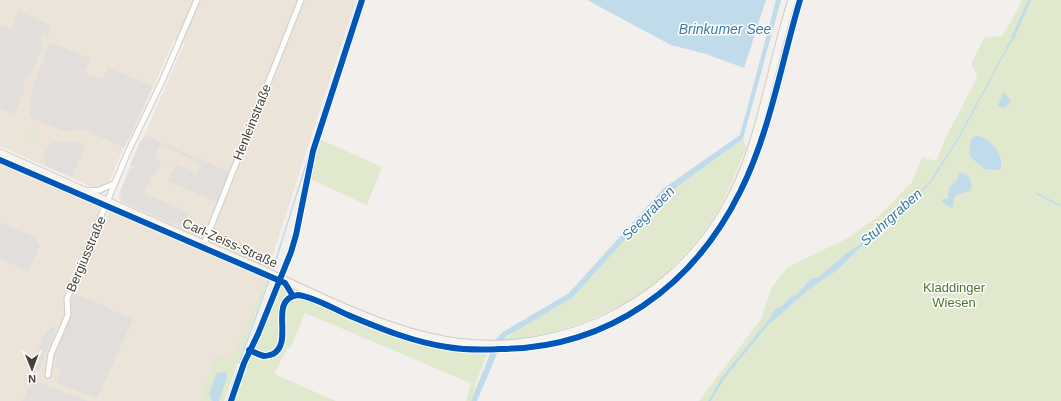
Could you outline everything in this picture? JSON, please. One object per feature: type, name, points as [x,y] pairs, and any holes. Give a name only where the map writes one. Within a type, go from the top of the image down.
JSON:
[{"type":"main road","name":"Carl-Zeiss-Straße","points":[[0,153],[400,329],[448,341],[491,345],[559,336],[608,319],[653,291],[673,275],[699,248],[727,206],[740,176],[755,133],[792,0]]},
{"type":"street","points":[[108,201],[198,0]]},
{"type":"street","name":"Henleinstraße","points":[[204,244],[301,0]]},
{"type":"street","points":[[86,191],[100,190],[115,183]]},
{"type":"street","name":"Bergiusstraße","points":[[48,375],[51,354],[68,315],[68,299],[70,291],[108,201]]},
{"type":"shaded area","points":[[0,0],[356,0],[268,269],[121,202],[118,196],[140,142],[142,141],[184,44],[174,40],[134,130],[124,147],[109,182],[105,186],[94,188],[0,146]]},
{"type":"shaded area","points":[[19,11],[52,26],[47,36],[43,34],[41,38],[40,41],[44,44],[30,77],[27,76],[22,87],[25,89],[15,114],[0,108],[0,25],[12,29]]},
{"type":"shaded area","points":[[50,42],[90,59],[84,72],[103,79],[108,68],[152,86],[126,145],[123,147],[82,129],[64,131],[29,117],[33,88]]},
{"type":"shaded area","points":[[145,136],[230,172],[217,202],[168,181],[176,164],[197,173],[201,163],[161,145],[158,147],[155,157],[161,162],[154,176],[150,174],[148,176],[151,178],[144,193],[189,213],[183,228],[120,200],[123,193],[120,191],[131,169],[134,170],[135,167],[130,165],[140,142]]},
{"type":"shaded area","points":[[55,142],[75,142],[85,145],[72,177],[45,165],[44,155],[49,145]]},
{"type":"shaded area","points":[[0,161],[99,205],[99,214],[67,288],[74,291],[82,272],[84,271],[91,257],[109,213],[115,210],[267,276],[231,362],[215,355],[200,401],[0,401]]},
{"type":"shaded area","points":[[2,223],[38,239],[36,244],[40,245],[29,271],[0,259],[0,228]]},
{"type":"shaded area","points":[[73,293],[133,319],[97,399],[56,382],[61,370],[57,369],[55,364],[57,359],[54,358],[69,321]]},
{"type":"shaded area","points":[[51,327],[56,329],[38,372],[30,368],[47,330],[49,331]]},
{"type":"shaded area","points":[[32,380],[87,401],[23,401]]},
{"type":"green space","name":"Kladdinger Wiesen","points":[[1022,0],[1061,0],[1061,401],[699,401],[761,319],[772,287],[788,267],[850,237],[882,213],[912,182],[922,157],[936,161],[947,135],[976,80],[977,75],[971,64],[984,38],[1002,36]]},
{"type":"green space","points":[[32,130],[37,132],[39,137],[26,144],[30,134],[36,137],[37,135],[31,132]]},
{"type":"green space","points":[[319,139],[382,167],[367,205],[312,180],[310,176]]},
{"type":"green space","points":[[743,139],[746,148],[729,188],[711,222],[684,255],[653,285],[629,301],[586,321],[535,337],[503,340],[520,328],[572,298],[666,195]]},
{"type":"green space","points":[[267,276],[269,276],[224,401],[200,401],[215,355],[231,361]]},
{"type":"green space","points":[[281,283],[293,297],[303,297],[390,335],[437,349],[487,354],[475,385],[305,313],[291,347],[287,349],[274,374],[336,401],[235,401],[248,363]]},
{"type":"green space","points":[[471,384],[476,386],[471,401],[466,401]]},
{"type":"water","name":"Brinkumer See","points":[[587,0],[766,0],[744,68],[706,54],[671,45]]},
{"type":"water","name":"Seegraben","points":[[776,0],[781,0],[743,139],[666,195],[572,298],[507,336],[503,340],[477,401],[471,401],[496,339],[503,332],[569,293],[664,188],[740,135]]},
{"type":"water","points":[[1028,0],[1031,0],[1014,39],[1011,38]]},
{"type":"water","points":[[1004,92],[1011,101],[1007,106],[1002,108],[998,105]]},
{"type":"water","points":[[976,136],[986,139],[995,148],[1001,159],[1000,170],[985,169],[970,157],[969,152],[971,139]]},
{"type":"water","points":[[959,172],[968,176],[972,184],[970,191],[954,197],[953,207],[951,208],[941,200],[948,198],[949,188],[958,179]]},
{"type":"water","points":[[871,237],[869,242],[859,249],[836,271],[808,290],[767,326],[724,379],[711,401],[708,401],[722,377],[769,319],[775,309],[782,306],[790,297],[797,295],[810,279],[819,277],[848,252]]},
{"type":"water","points":[[226,372],[227,377],[219,401],[212,401],[209,394],[217,373]]},
{"type":"waterway","points":[[273,269],[358,0]]},
{"type":"waterway","name":"Stuhrgraben","points":[[870,238],[897,216],[931,181],[958,139],[1013,37]]},
{"type":"waterway","points":[[1036,193],[1061,206]]},
{"type":"waterway","points":[[239,363],[269,280]]},
{"type":"waterway","points":[[227,401],[237,372]]},
{"type":"cycle path","points":[[231,401],[244,363],[258,334],[291,252],[296,235],[313,151],[362,0]]},
{"type":"cycle path","points":[[249,350],[265,356],[273,354],[279,348],[282,340],[282,312],[284,304],[289,298],[298,295],[317,300],[384,330],[409,338],[434,345],[474,350],[540,346],[577,337],[611,324],[643,306],[672,283],[698,256],[721,226],[740,192],[767,122],[800,0]]},
{"type":"cycle path","points":[[0,160],[285,283],[293,296]]}]
